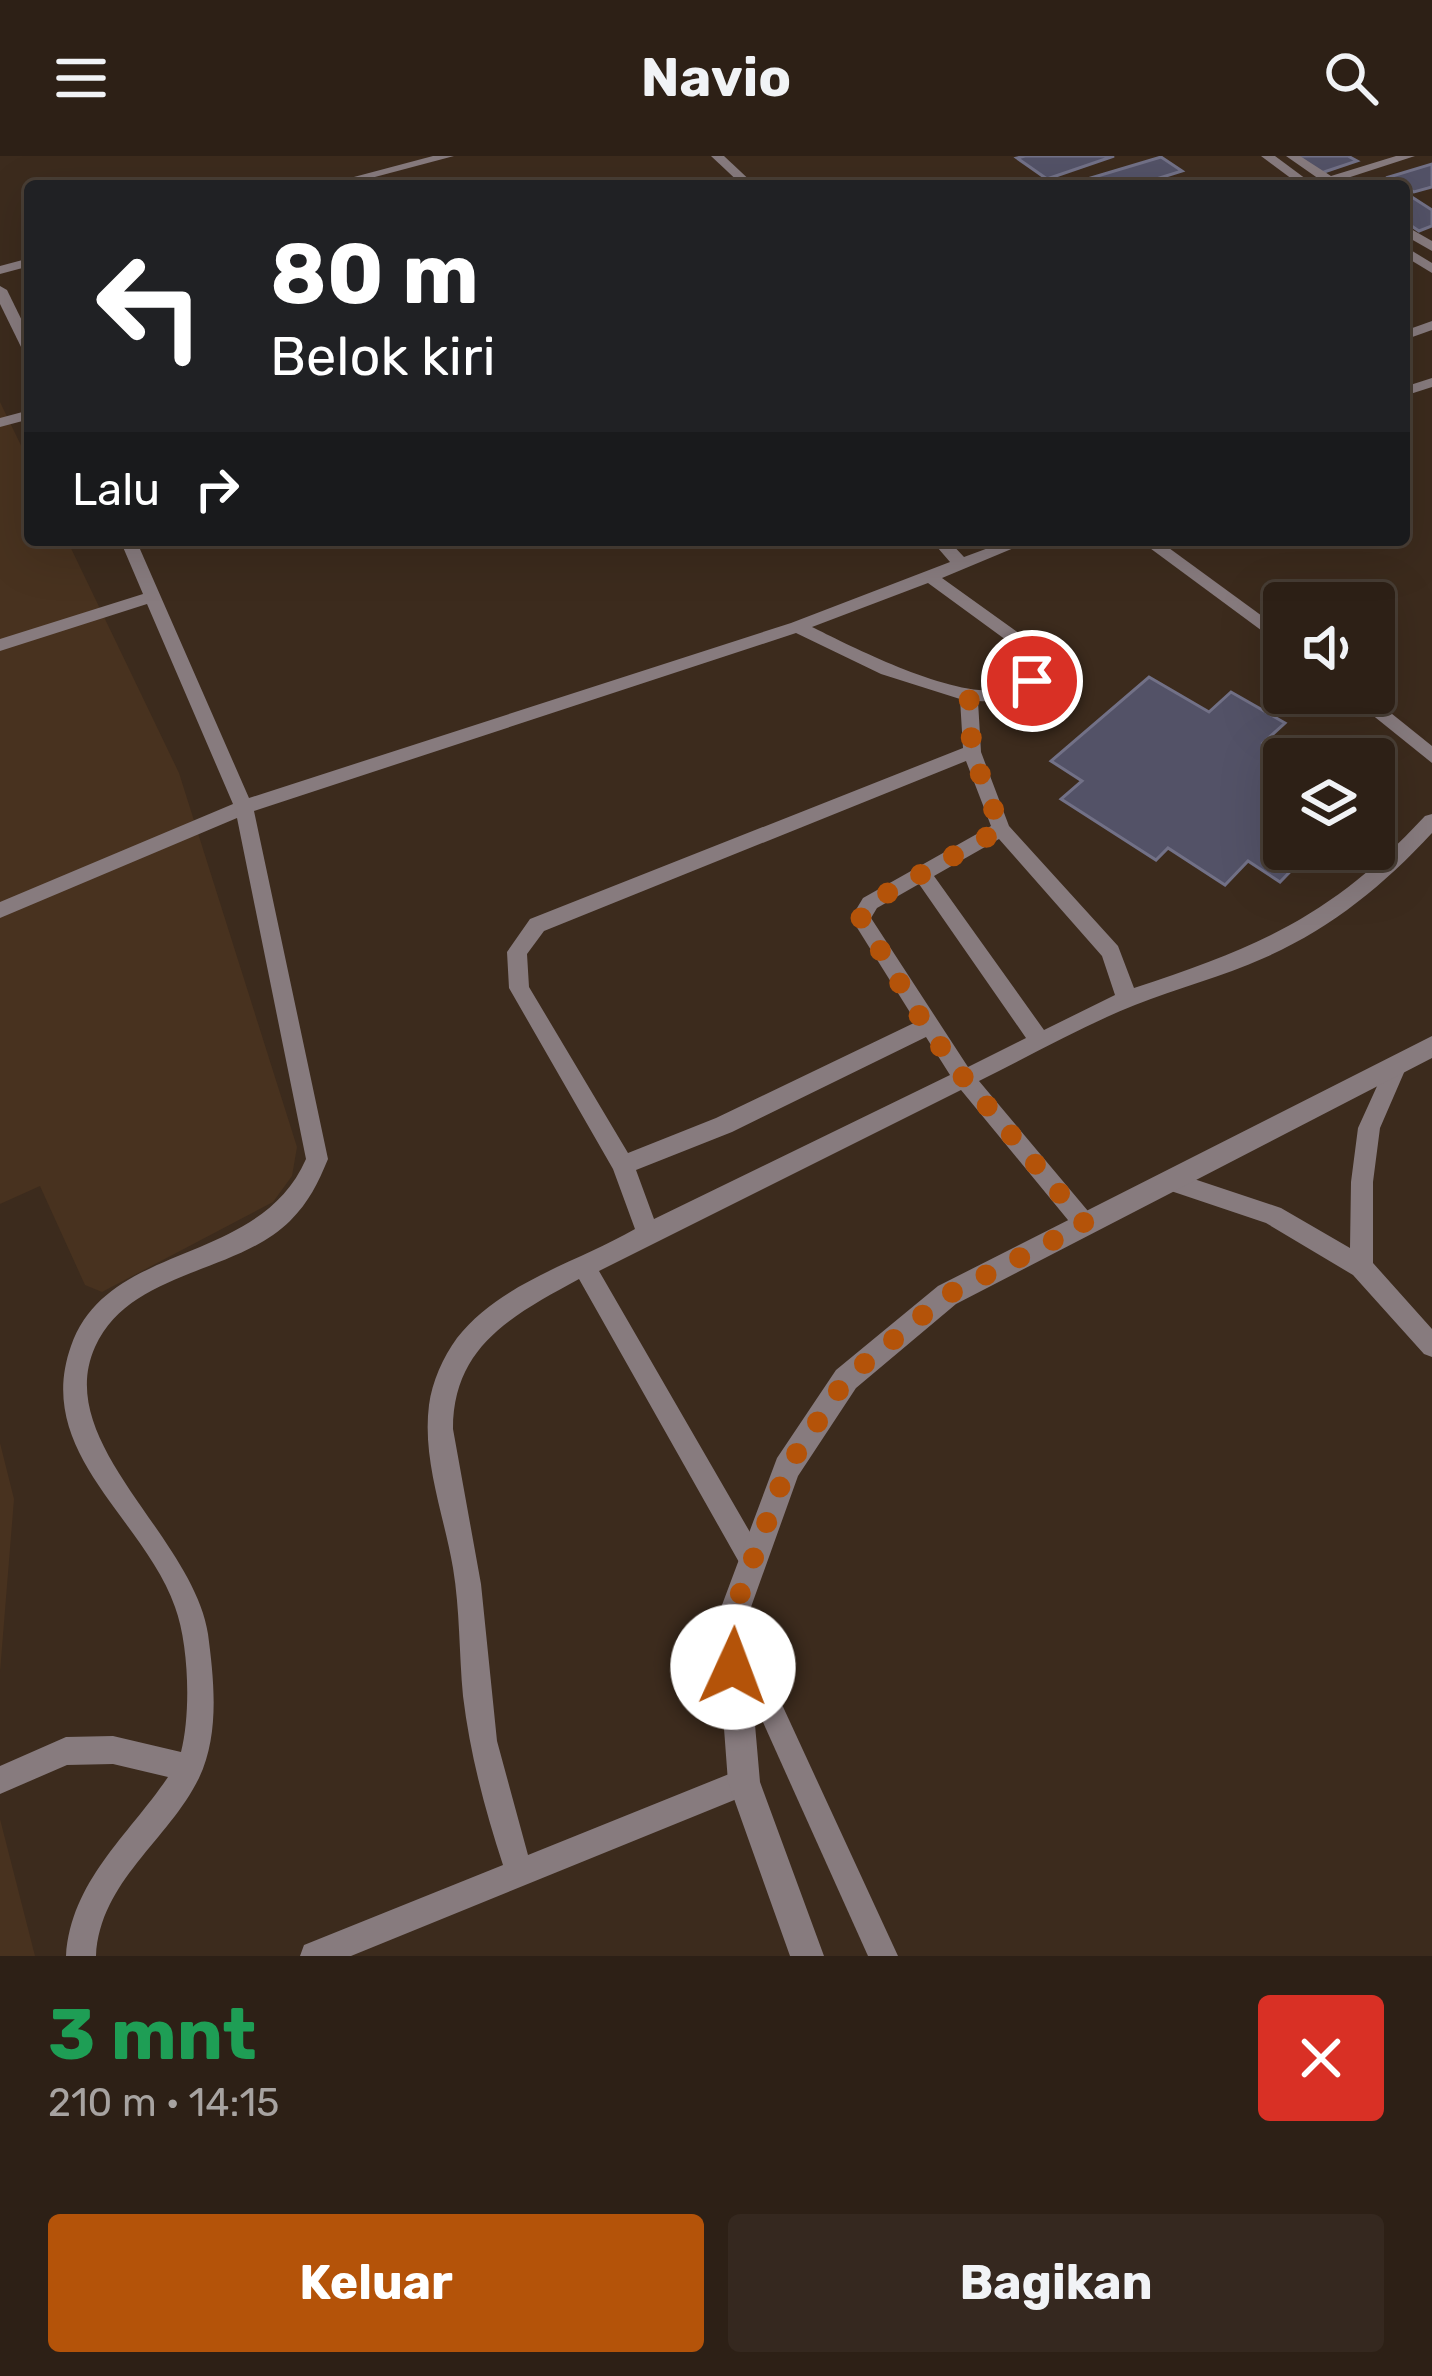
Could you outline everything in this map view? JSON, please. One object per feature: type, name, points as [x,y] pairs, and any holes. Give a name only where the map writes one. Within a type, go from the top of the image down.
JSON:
[{"type":"street","points":[[807,1956],[744,1782],[730,1621],[787,1468],[846,1379],[947,1295],[1432,1046]]},
{"type":"lane","points":[[350,180],[448,156]]},
{"type":"lane","points":[[717,156],[743,180]]},
{"type":"lane","points":[[1267,156],[1301,180]]},
{"type":"lane","points":[[1292,156],[1328,180]]},
{"type":"lane","points":[[1341,180],[1409,156]]},
{"type":"lane","points":[[0,290],[24,338]]},
{"type":"lane","points":[[81,1956],[79,1936],[111,1873],[189,1768],[200,1718],[197,1657],[187,1600],[104,1478],[80,1422],[74,1384],[83,1346],[103,1313],[139,1286],[263,1227],[301,1195],[317,1159],[244,807],[131,546]]},
{"type":"lane","points":[[945,546],[962,565]]},
{"type":"lane","points":[[0,910],[244,807],[797,627],[1010,546]]},
{"type":"lane","points":[[1155,546],[1263,626]]},
{"type":"lane","points":[[797,627],[937,690],[990,697],[1020,692],[1040,665],[1035,653],[930,577]]},
{"type":"lane","points":[[0,645],[154,596]]},
{"type":"lane","points":[[969,695],[972,752],[1001,829],[1111,952],[1127,999]]},
{"type":"lane","points":[[1380,714],[1432,756]]},
{"type":"lane","points":[[648,1233],[623,1165],[519,988],[517,952],[537,925],[972,752]]},
{"type":"lane","points":[[520,1873],[495,1800],[477,1698],[466,1568],[442,1433],[443,1390],[464,1350],[496,1312],[1127,999],[1239,963],[1307,932],[1389,871],[1432,821]]},
{"type":"lane","points":[[1001,829],[870,903],[861,918],[926,1027],[1085,1224]]},
{"type":"lane","points":[[922,873],[1041,1043]]},
{"type":"lane","points":[[623,1165],[724,1125],[926,1027]]},
{"type":"lane","points":[[1361,1267],[1362,1182],[1369,1128],[1395,1068]]},
{"type":"lane","points":[[1173,1182],[1273,1215],[1361,1267],[1432,1346]]},
{"type":"lane","points":[[583,1265],[753,1562]]},
{"type":"lane","points":[[730,1621],[884,1956]]},
{"type":"lane","points":[[0,1780],[66,1751],[113,1750],[189,1768]]},
{"type":"lane","points":[[315,1956],[744,1782]]},
{"type":"shaded area","points":[[0,402],[24,452],[24,546],[70,546],[179,773],[297,1147],[292,1176],[273,1202],[102,1292],[85,1285],[40,1186],[0,1204]]},
{"type":"shaded area","points":[[0,1443],[14,1499],[0,1672]]},
{"type":"shaded area","points":[[0,1819],[35,1956],[0,1956]]},
{"type":"building","points":[[1114,156],[1047,179],[1017,158]]},
{"type":"building","points":[[1294,156],[1348,156],[1357,161],[1321,173]]},
{"type":"building","points":[[1161,157],[1182,171],[1153,180],[1084,180]]},
{"type":"building","points":[[1432,164],[1432,187],[1414,192],[1410,180],[1389,177]]},
{"type":"building","points":[[1410,196],[1432,210],[1432,226],[1419,231],[1410,225]]},
{"type":"building","points":[[1149,677],[1209,712],[1231,692],[1285,723],[1263,738],[1263,870],[1292,870],[1280,882],[1248,861],[1225,885],[1168,848],[1156,860],[1061,799],[1082,781],[1051,761]]},
{"type":"route","points":[[733,1667],[730,1621],[787,1468],[846,1379],[947,1295],[1085,1224],[926,1027],[861,918],[870,903],[1001,829],[972,752],[969,695],[1020,692],[1032,681]]}]
